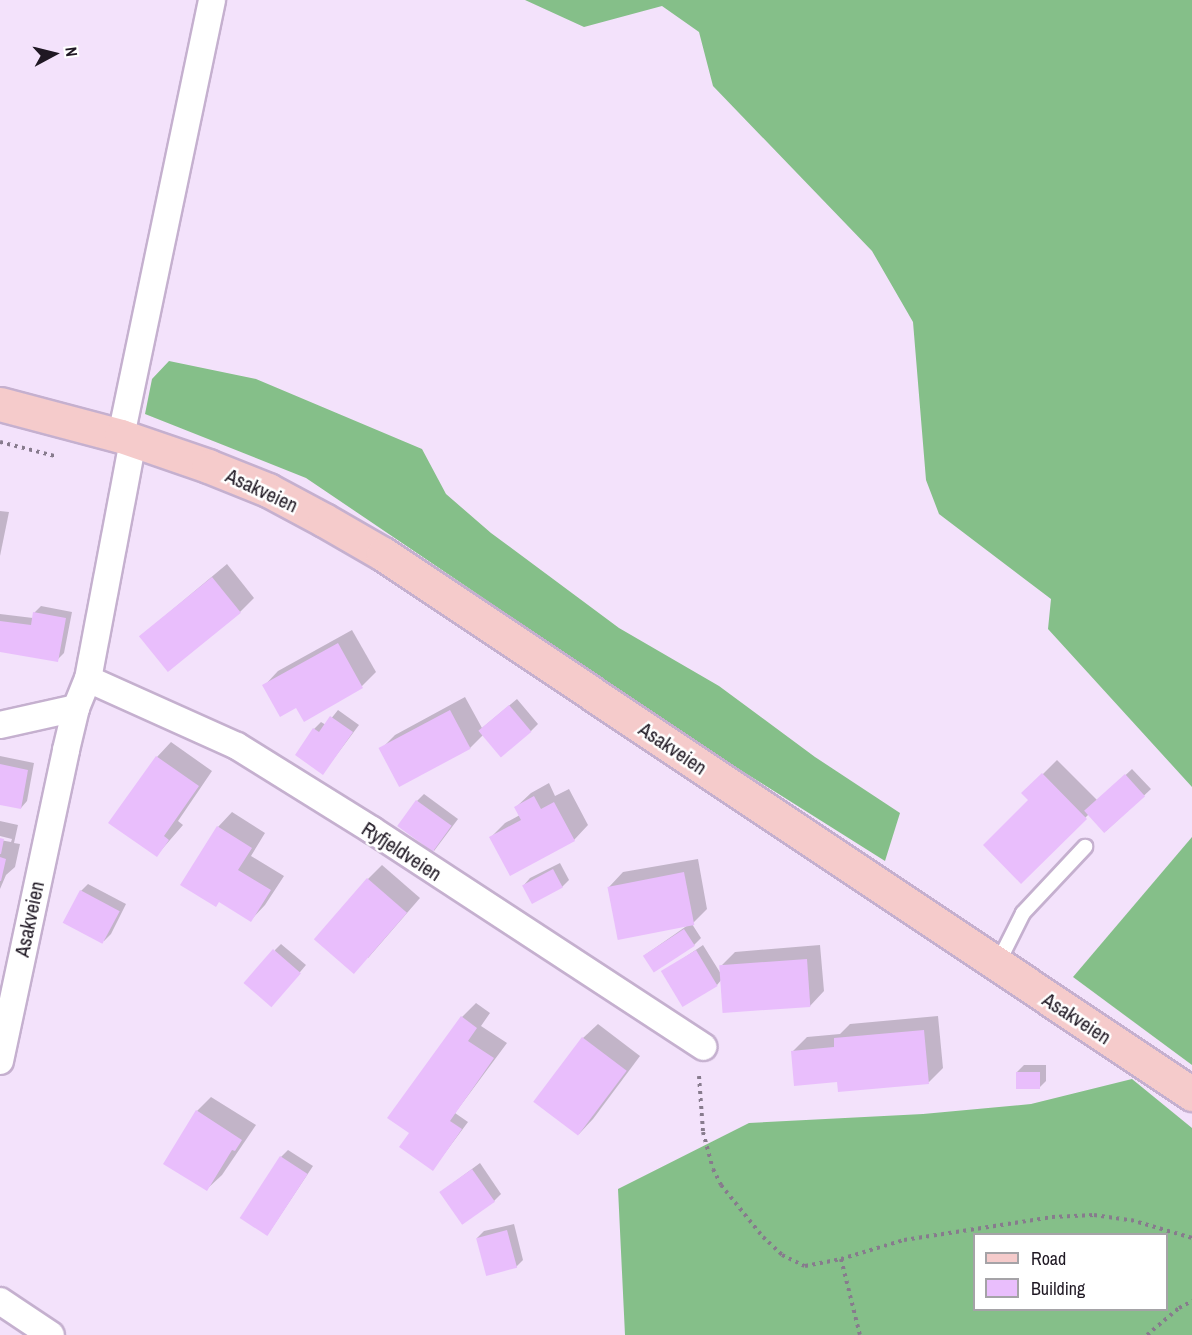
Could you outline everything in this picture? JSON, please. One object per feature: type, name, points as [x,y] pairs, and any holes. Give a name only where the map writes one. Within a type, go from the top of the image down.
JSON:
[{"type":"main road","name":"Asakveien","points":[[0,404],[127,439],[208,466],[268,490],[383,554],[1192,1094]]},
{"type":"street","points":[[127,439],[212,0]]},
{"type":"street","name":"Asakveien","points":[[0,1061],[34,894],[76,708],[88,679],[127,439]]},
{"type":"street","name":"Ryfjeldveien","points":[[88,679],[237,746],[372,830],[703,1047]]},
{"type":"street","points":[[0,725],[76,708]]},
{"type":"street","points":[[0,1301],[51,1335]]},
{"type":"lane","points":[[997,965],[1023,913],[1085,847]]},
{"type":"path","points":[[703,1047],[698,1084],[703,1132],[713,1168],[721,1185],[763,1237],[782,1254],[805,1266],[841,1259],[914,1238],[1052,1217],[1094,1215],[1131,1220],[1192,1238]]},
{"type":"path","points":[[841,1259],[860,1335]]},
{"type":"path","points":[[1147,1335],[1179,1308],[1192,1301]]},
{"type":"green space","points":[[525,0],[1192,0],[1192,787],[1048,629],[1051,599],[939,514],[926,480],[913,322],[872,251],[713,86],[699,32],[662,6],[584,27]]},
{"type":"green space","points":[[169,361],[256,379],[422,449],[446,494],[491,533],[619,628],[719,686],[815,757],[900,813],[885,861],[704,747],[306,478],[145,414],[152,379]]},
{"type":"green space","points":[[1192,837],[1192,1065],[1073,977]]},
{"type":"green space","points":[[1132,1079],[1192,1128],[1192,1335],[625,1335],[618,1189],[749,1123],[923,1114],[1031,1104]]},
{"type":"building","points":[[212,577],[241,613],[168,672],[139,636]]},
{"type":"building","points":[[33,612],[66,618],[58,662],[0,652],[0,621],[31,625]]},
{"type":"building","points":[[338,643],[363,688],[304,722],[296,708],[280,717],[262,685]]},
{"type":"building","points":[[509,705],[531,732],[501,758],[478,731]]},
{"type":"building","points":[[450,710],[471,749],[399,787],[378,748]]},
{"type":"building","points":[[330,716],[353,732],[323,775],[295,755],[313,728],[319,732]]},
{"type":"building","points":[[156,756],[199,786],[164,836],[169,840],[157,857],[108,823]]},
{"type":"building","points":[[0,764],[28,770],[21,809],[0,805]]},
{"type":"building","points":[[1042,773],[1087,819],[1021,884],[983,845],[1028,800],[1021,793]]},
{"type":"building","points":[[1125,774],[1145,796],[1104,833],[1084,811]]},
{"type":"building","points":[[534,796],[541,809],[554,802],[575,841],[510,876],[489,837],[521,820],[514,807]]},
{"type":"building","points":[[416,800],[452,826],[433,852],[397,826]]},
{"type":"building","points":[[217,826],[252,848],[238,870],[271,890],[251,922],[219,902],[216,907],[180,885]]},
{"type":"building","points":[[0,838],[4,839],[1,854],[0,854]]},
{"type":"building","points":[[0,857],[6,859],[1,881],[0,881]]},
{"type":"building","points":[[553,869],[563,888],[532,904],[522,885]]},
{"type":"building","points":[[684,872],[694,925],[618,940],[607,887]]},
{"type":"building","points":[[367,878],[407,913],[354,974],[314,939]]},
{"type":"building","points":[[80,890],[120,911],[102,944],[63,923]]},
{"type":"building","points":[[684,929],[695,946],[654,972],[643,956]]},
{"type":"building","points":[[273,949],[301,973],[271,1007],[243,983]]},
{"type":"building","points":[[696,950],[718,986],[682,1007],[661,971]]},
{"type":"building","points":[[807,959],[810,1007],[723,1013],[719,965]]},
{"type":"building","points":[[461,1016],[477,1028],[468,1041],[494,1058],[450,1121],[462,1129],[433,1171],[399,1147],[409,1133],[387,1118]]},
{"type":"building","points":[[924,1030],[929,1084],[838,1092],[837,1082],[794,1086],[791,1051],[834,1047],[834,1038]]},
{"type":"building","points":[[582,1037],[627,1071],[578,1135],[533,1102]]},
{"type":"building","points":[[1016,1072],[1040,1072],[1040,1089],[1016,1089]]},
{"type":"building","points":[[196,1110],[242,1140],[235,1151],[232,1150],[207,1191],[163,1164]]},
{"type":"building","points":[[280,1156],[308,1174],[267,1236],[240,1218]]},
{"type":"building","points":[[472,1169],[495,1202],[462,1225],[439,1192]]},
{"type":"building","points":[[507,1230],[517,1268],[486,1276],[476,1238]]}]
